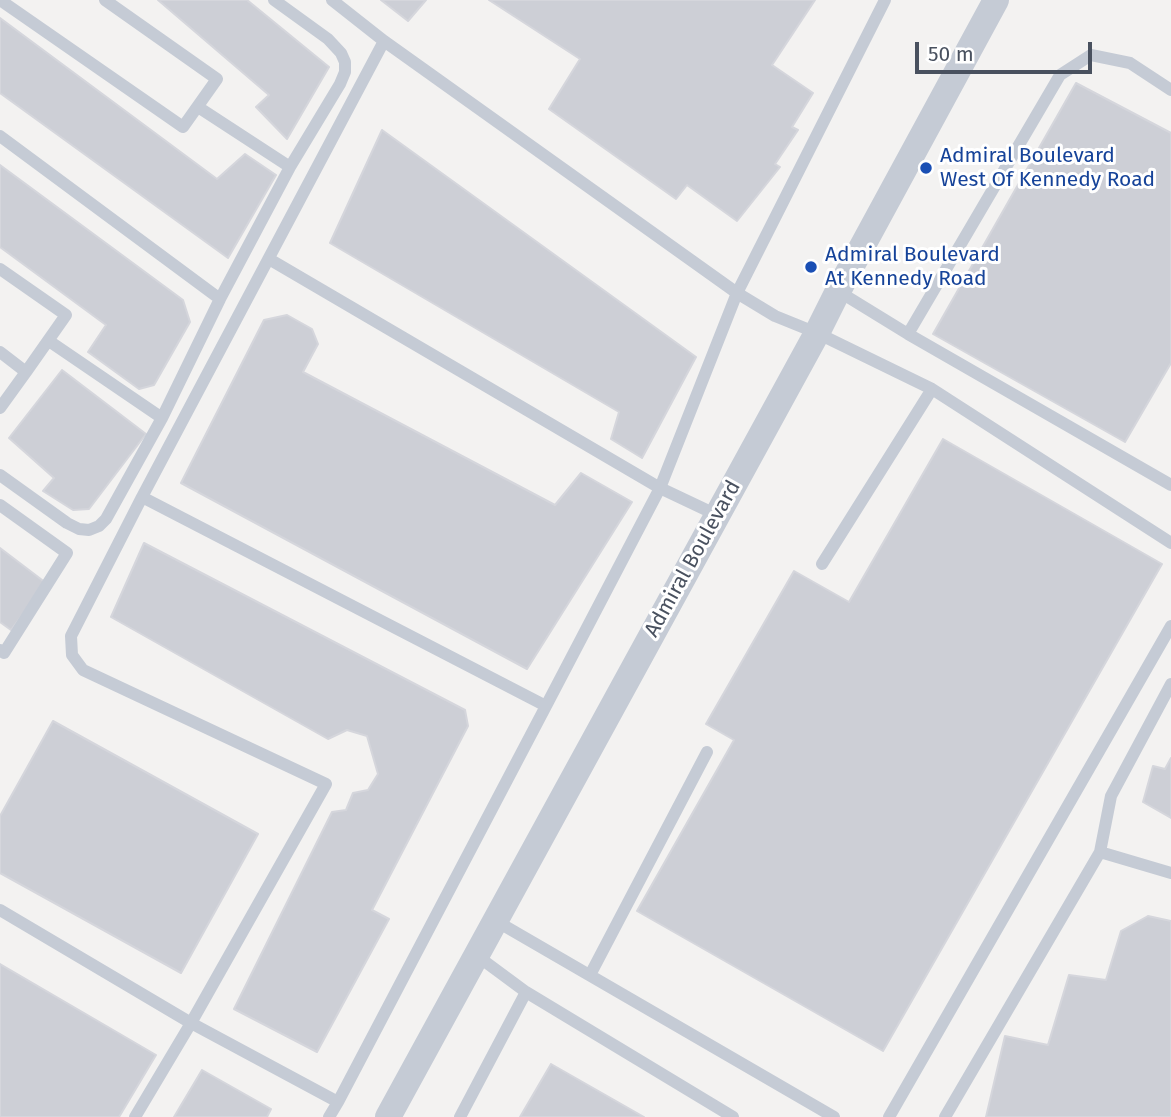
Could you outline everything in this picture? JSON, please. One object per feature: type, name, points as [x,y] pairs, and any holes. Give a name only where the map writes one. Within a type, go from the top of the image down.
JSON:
[{"type":"street","name":"Admiral Boulevard","points":[[388,1117],[996,0]]},
{"type":"lane","points":[[1,0],[183,127],[217,79],[105,0]]},
{"type":"lane","points":[[0,475],[79,529],[89,530],[106,519],[162,418],[220,299],[290,167],[345,72],[341,53],[328,39],[274,0]]},
{"type":"lane","points":[[332,0],[384,41],[737,293],[775,316],[817,333],[932,389],[1171,542]]},
{"type":"lane","points":[[329,1117],[660,488],[737,293],[885,0]]},
{"type":"lane","points":[[135,1117],[326,784],[83,670],[72,655],[71,636],[384,41]]},
{"type":"lane","points":[[908,334],[1060,75],[1091,55],[1130,63],[1171,90]]},
{"type":"lane","points":[[198,107],[290,167]]},
{"type":"lane","points":[[0,136],[220,299]]},
{"type":"lane","points":[[269,259],[660,488],[718,515]]},
{"type":"lane","points":[[0,269],[66,315],[0,408]]},
{"type":"lane","points":[[838,291],[1171,485]]},
{"type":"lane","points":[[49,341],[162,418]]},
{"type":"lane","points":[[0,352],[26,372]]},
{"type":"lane","points":[[822,564],[932,389]]},
{"type":"lane","points":[[142,497],[546,706]]},
{"type":"lane","points":[[0,505],[67,553],[4,653],[0,650]]},
{"type":"lane","points":[[889,1117],[1171,626]]},
{"type":"lane","points":[[945,1117],[1100,852],[1111,796],[1171,684]]},
{"type":"lane","points":[[590,975],[707,752]]},
{"type":"lane","points":[[1100,852],[1171,873]]},
{"type":"lane","points":[[0,910],[191,1023],[338,1102]]},
{"type":"lane","points":[[495,921],[834,1117]]},
{"type":"lane","points":[[476,955],[526,992],[733,1117]]},
{"type":"lane","points":[[460,1117],[526,992]]},
{"type":"building","points":[[158,0],[247,0],[329,67],[287,139],[256,107],[269,95]]},
{"type":"building","points":[[381,0],[426,0],[408,21]]},
{"type":"building","points":[[489,0],[815,0],[772,65],[813,93],[792,127],[798,130],[775,164],[780,167],[737,221],[687,185],[676,199],[549,109],[580,59]]},
{"type":"building","points":[[0,18],[217,179],[245,154],[276,175],[228,258],[0,93]]},
{"type":"building","points":[[1076,83],[1171,133],[1171,363],[1125,442],[933,334]]},
{"type":"building","points":[[382,130],[696,357],[642,458],[611,439],[619,412],[330,243]]},
{"type":"building","points":[[0,165],[183,300],[190,322],[154,385],[139,389],[88,352],[106,325],[0,247]]},
{"type":"building","points":[[287,315],[312,329],[318,344],[303,372],[555,505],[581,473],[632,502],[527,669],[181,483],[264,320]]},
{"type":"building","points":[[62,370],[146,434],[89,509],[73,510],[43,491],[54,478],[9,438]]},
{"type":"building","points":[[943,439],[1162,564],[883,1051],[637,911],[734,740],[706,724],[794,571],[849,602]]},
{"type":"building","points":[[144,543],[465,710],[468,726],[372,910],[389,919],[317,1052],[234,1009],[332,812],[346,810],[353,793],[368,790],[378,774],[367,736],[347,730],[328,739],[111,617]]},
{"type":"building","points":[[0,548],[46,583],[11,630],[0,622]]},
{"type":"building","points":[[53,721],[258,834],[181,973],[0,873],[0,816]]},
{"type":"building","points":[[1171,758],[1171,818],[1143,802],[1153,766],[1165,769]]},
{"type":"building","points":[[1148,916],[1171,921],[1171,1117],[986,1117],[1005,1036],[1048,1045],[1069,975],[1106,980],[1121,931]]},
{"type":"building","points":[[0,964],[156,1055],[119,1117],[0,1117]]},
{"type":"building","points":[[551,1064],[644,1117],[520,1117]]},
{"type":"building","points":[[202,1070],[271,1109],[267,1117],[174,1117]]},
{"type":"place","name":"Admiral Boulevard West Of Kennedy Road","points":[[926,168]]},
{"type":"place","name":"Admiral Boulevard At Kennedy Road","points":[[811,267]]}]
